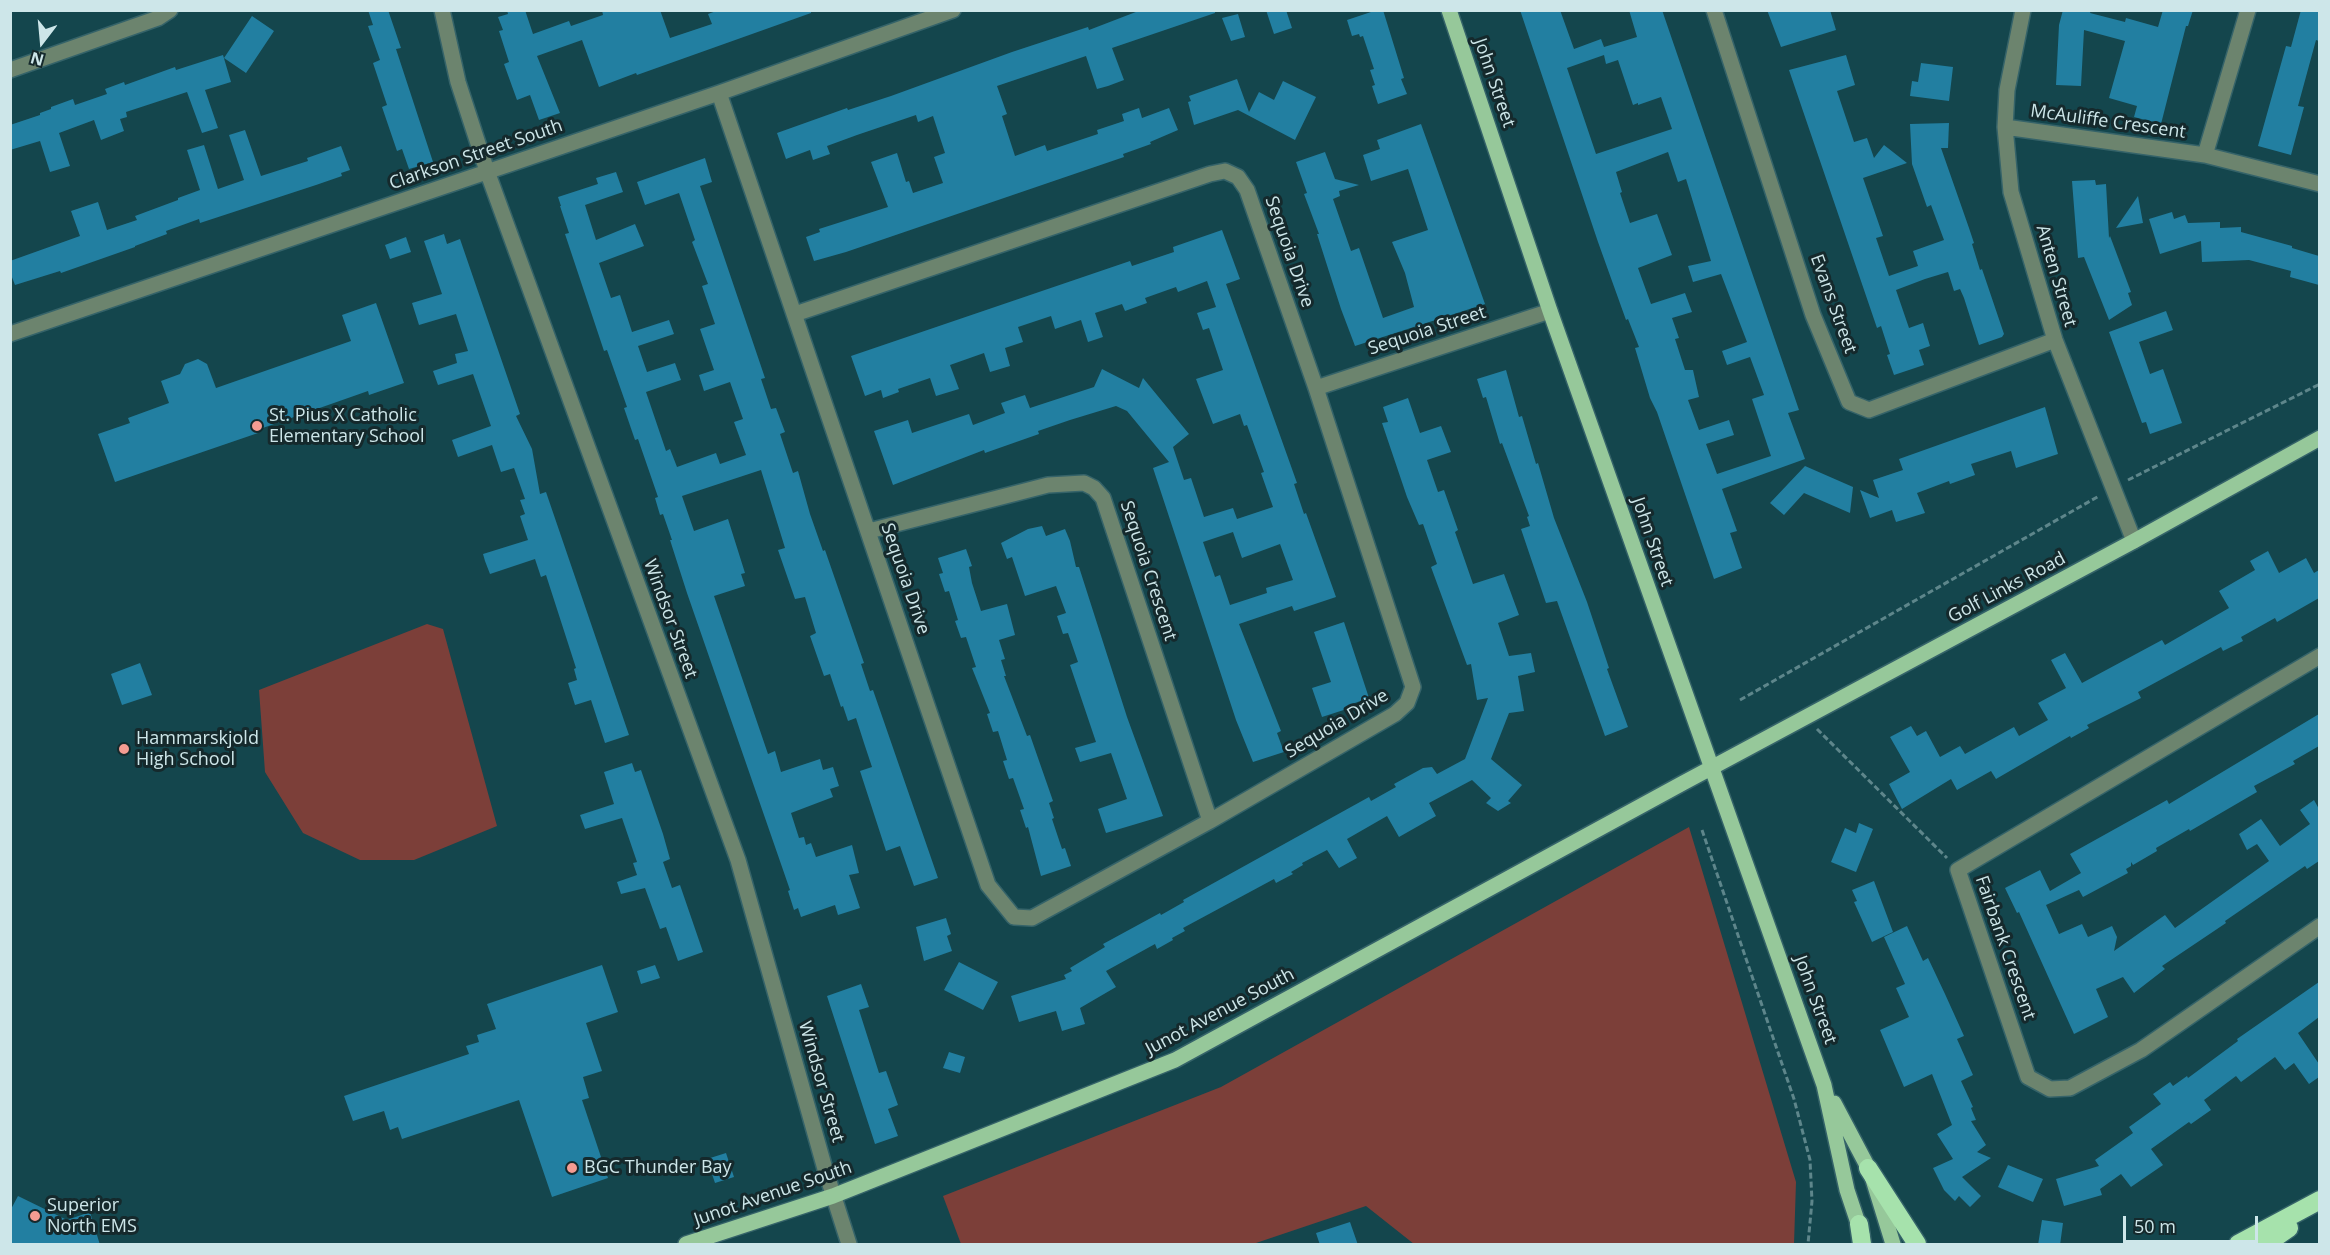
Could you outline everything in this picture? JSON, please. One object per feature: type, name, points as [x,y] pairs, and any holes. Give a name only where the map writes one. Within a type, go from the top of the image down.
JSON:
[{"type":"highway","points":[[1868,1168],[1917,1245]]},
{"type":"highway","points":[[2238,1245],[2319,1200]]},
{"type":"highway","points":[[2266,1245],[2319,1206]]},
{"type":"highway","points":[[1859,1224],[1863,1245]]},
{"type":"main road","name":"John Street","points":[[1449,10],[1550,310],[1824,1085],[1847,1190],[1859,1224]]},
{"type":"main road","name":"Golf Links Road","points":[[1711,768],[2134,542],[2319,438]]},
{"type":"main road","name":"Junot Avenue South","points":[[686,1245],[833,1196],[1175,1060],[1711,768]]},
{"type":"main road","name":"John Street","points":[[1824,1085],[1868,1168],[1893,1245]]},
{"type":"street","points":[[10,70],[158,18],[170,10]]},
{"type":"street","name":"Windsor Street","points":[[442,10],[446,37],[458,82],[487,171],[738,860],[849,1245]]},
{"type":"street","name":"Clarkson Street South","points":[[10,334],[719,93],[953,10]]},
{"type":"street","name":"Evans Street","points":[[1714,10],[1813,315],[1849,402],[1869,410],[2055,340]]},
{"type":"street","name":"Anten Street","points":[[2023,10],[2007,90],[2005,127],[2012,192],[2055,340],[2134,542]]},
{"type":"street","points":[[2205,155],[2248,10]]},
{"type":"street","name":"Sequoia Drive","points":[[719,93],[988,885],[999,901],[1014,916],[1032,918],[1210,821],[1395,714],[1407,703],[1413,687],[1317,388],[1247,190],[1238,177],[1225,171],[795,314]]},
{"type":"street","name":"McAuliffe Crescent","points":[[2005,127],[2205,155],[2319,184]]},
{"type":"street","name":"Sequoia Street","points":[[1317,388],[1550,310]]},
{"type":"street","name":"Sequoia Crescent","points":[[869,531],[1048,484],[1084,483],[1094,488],[1103,498],[1210,821]]},
{"type":"street","name":"Fairbank Crescent","points":[[2319,656],[1959,870],[2028,1077],[2050,1089],[2070,1088],[2141,1050],[2319,926]]},
{"type":"path","points":[[1740,700],[2113,488],[2319,384]]},
{"type":"path","points":[[1806,718],[1959,870]]},
{"type":"path","points":[[1702,830],[1794,1099],[1810,1160],[1812,1201],[1808,1245]]},
{"type":"shaded area","points":[[427,624],[443,629],[497,826],[414,860],[360,860],[303,833],[265,772],[259,690]]},
{"type":"shaded area","points":[[1689,827],[1796,1182],[1794,1244],[1414,1244],[1366,1206],[1253,1244],[961,1244],[943,1196],[1221,1087]]},
{"type":"building","points":[[368,10],[388,10],[401,48],[396,49],[433,162],[409,169],[402,149],[397,151],[382,107],[387,105],[373,63],[380,60],[368,26],[373,25]]},
{"type":"building","points":[[507,10],[525,10],[533,34],[569,21],[571,26],[603,15],[602,10],[660,10],[670,38],[712,24],[708,14],[719,10],[811,10],[811,13],[599,87],[582,40],[537,56],[560,113],[539,120],[530,95],[517,100],[504,64],[509,62],[499,31],[503,30],[498,17],[508,14]]},
{"type":"building","points":[[1141,10],[1215,10],[1215,13],[1112,48],[1124,80],[1108,86],[1097,89],[1086,56],[997,86],[1007,114],[1002,116],[1015,156],[1045,145],[1047,151],[1098,134],[1097,130],[1124,121],[1122,114],[1139,108],[1142,118],[1169,108],[1178,130],[1150,142],[1151,144],[1123,154],[1124,157],[814,261],[806,237],[820,232],[819,229],[888,207],[871,162],[897,153],[906,182],[909,181],[913,193],[943,183],[934,157],[945,153],[933,116],[918,122],[916,115],[827,146],[830,154],[813,160],[810,150],[786,159],[777,133],[847,108],[848,110],[891,96],[1012,52],[1088,27],[1089,30]]},
{"type":"building","points":[[1266,10],[1286,10],[1292,28],[1274,34]]},
{"type":"building","points":[[1383,10],[1407,94],[1378,104],[1370,70],[1374,69],[1363,36],[1360,37],[1359,34],[1352,36],[1347,20]]},
{"type":"building","points":[[1520,10],[1560,10],[1574,49],[1601,39],[1604,47],[1637,37],[1629,10],[1662,10],[1799,410],[1788,413],[1805,459],[1722,489],[1737,531],[1730,533],[1742,568],[1714,579],[1657,412],[1650,398],[1635,348],[1639,347],[1628,319],[1626,320]],"holes":[[[1604,55],[1606,64],[1618,60],[1633,105],[1661,97],[1672,129],[1596,154],[1567,68]],[[1668,152],[1678,182],[1686,179],[1711,261],[1688,266],[1693,282],[1721,274],[1747,342],[1722,351],[1727,365],[1750,357],[1764,395],[1752,399],[1771,456],[1717,474],[1706,444],[1734,435],[1729,420],[1699,430],[1688,400],[1699,397],[1693,370],[1685,370],[1675,339],[1679,338],[1672,318],[1692,312],[1685,293],[1651,304],[1638,268],[1672,255],[1657,214],[1630,223],[1616,172]]]},
{"type":"building","points":[[1767,10],[1830,10],[1836,30],[1781,47]]},
{"type":"building","points":[[2063,10],[2091,10],[2090,13],[2125,22],[2126,18],[2158,27],[2163,10],[2193,10],[2188,26],[2186,26],[2161,124],[2134,117],[2137,106],[2109,98],[2125,41],[2084,30],[2081,86],[2056,85],[2059,25]]},
{"type":"building","points":[[2301,10],[2319,10],[2319,41],[2316,40],[2298,106],[2304,107],[2291,155],[2258,146],[2286,46],[2291,47]]},
{"type":"building","points":[[1238,14],[1245,37],[1231,41],[1222,18]]},
{"type":"building","points":[[252,16],[274,31],[246,73],[224,58]]},
{"type":"building","points":[[223,55],[231,82],[205,90],[218,128],[202,133],[187,92],[126,112],[127,117],[120,119],[124,131],[101,140],[94,120],[59,133],[70,166],[50,172],[40,141],[10,150],[10,125],[40,115],[51,107],[73,99],[75,105],[107,94],[105,89],[124,82],[125,85],[175,67],[176,70]]},
{"type":"building","points":[[1846,55],[1855,85],[1837,91],[1854,142],[1867,138],[1874,158],[1884,145],[1907,163],[1863,178],[1883,236],[1876,238],[1889,276],[1918,266],[1913,251],[1944,240],[1931,205],[1927,207],[1912,164],[1910,124],[1949,123],[1948,148],[1941,148],[1974,243],[1972,244],[1980,270],[1982,269],[2004,334],[2002,337],[1979,345],[1964,298],[1960,289],[1954,291],[1948,272],[1925,279],[1896,290],[1909,328],[1923,323],[1930,346],[1919,350],[1924,365],[1894,375],[1881,326],[1877,328],[1789,70]]},
{"type":"building","points":[[1921,63],[1953,67],[1949,101],[1910,96],[1912,81],[1918,82]]},
{"type":"building","points":[[1237,79],[1249,112],[1259,92],[1274,100],[1283,81],[1316,97],[1295,140],[1238,110],[1194,125],[1188,102],[1191,101],[1189,96]]},
{"type":"building","points":[[1421,124],[1485,304],[1355,346],[1304,194],[1307,193],[1296,162],[1325,152],[1335,179],[1359,185],[1339,191],[1340,196],[1333,199],[1351,251],[1359,248],[1383,318],[1414,307],[1405,273],[1392,242],[1428,230],[1408,169],[1371,181],[1363,155],[1380,149],[1377,140]]},
{"type":"building","points":[[245,130],[261,176],[308,161],[307,158],[341,146],[350,170],[341,173],[342,176],[200,223],[199,219],[166,231],[167,234],[135,247],[61,273],[60,271],[15,285],[10,272],[10,261],[80,236],[71,211],[98,202],[107,230],[137,220],[135,216],[200,190],[187,150],[204,145],[218,189],[244,180],[229,135]]},
{"type":"building","points":[[705,158],[712,182],[700,186],[765,378],[761,379],[771,409],[776,408],[785,432],[780,434],[793,473],[798,471],[810,514],[823,551],[825,550],[864,663],[861,664],[870,691],[873,690],[938,878],[914,886],[900,846],[886,851],[860,771],[872,767],[856,718],[848,721],[830,674],[824,676],[810,636],[816,633],[805,597],[795,599],[778,550],[785,548],[761,470],[682,496],[694,531],[728,519],[745,573],[741,574],[745,586],[714,596],[768,754],[775,751],[781,772],[820,759],[823,770],[833,767],[839,786],[830,789],[833,797],[791,813],[799,838],[804,837],[806,845],[811,843],[816,857],[852,845],[859,873],[849,875],[860,908],[838,915],[835,905],[801,917],[798,908],[794,910],[788,891],[790,890],[687,593],[670,540],[672,540],[663,514],[660,515],[655,498],[658,497],[638,439],[635,440],[624,408],[627,407],[607,350],[604,351],[565,234],[569,233],[558,197],[598,184],[596,178],[616,172],[623,192],[585,205],[596,240],[635,224],[644,246],[599,263],[611,298],[620,295],[632,332],[669,320],[674,334],[638,346],[647,372],[675,363],[681,380],[646,392],[666,451],[670,449],[677,467],[716,453],[720,464],[746,455],[734,422],[743,419],[730,382],[704,391],[699,375],[714,370],[700,329],[715,324],[702,286],[708,284],[692,242],[695,240],[679,193],[645,205],[637,182]]},
{"type":"building","points":[[2095,180],[2096,185],[2106,184],[2109,238],[2110,236],[2131,292],[2128,293],[2132,305],[2109,320],[2084,257],[2078,258],[2072,181]]},
{"type":"building","points":[[2138,196],[2143,223],[2116,228]]},
{"type":"building","points":[[2172,212],[2174,219],[2185,215],[2188,223],[2220,222],[2220,228],[2241,227],[2241,232],[2319,256],[2319,285],[2290,277],[2291,271],[2249,260],[2202,262],[2201,241],[2160,254],[2149,219]]},
{"type":"building","points":[[1222,230],[1240,279],[1226,284],[1297,483],[1294,484],[1304,514],[1306,513],[1336,597],[1294,611],[1292,606],[1239,624],[1281,731],[1277,733],[1284,752],[1253,762],[1236,720],[1153,468],[1169,462],[1127,411],[1116,406],[1070,420],[1038,431],[1039,434],[985,453],[984,450],[893,485],[874,431],[908,420],[912,433],[969,414],[973,425],[1005,413],[1001,403],[1025,395],[1030,408],[1094,387],[1102,369],[1139,388],[1143,378],[1189,434],[1173,447],[1184,480],[1191,478],[1204,517],[1233,508],[1237,519],[1273,507],[1261,473],[1264,472],[1247,425],[1244,426],[1240,414],[1213,424],[1196,379],[1223,370],[1209,328],[1203,330],[1197,313],[1216,307],[1207,281],[1178,292],[1176,287],[1145,298],[1147,303],[1125,311],[1122,304],[1095,313],[1103,337],[1088,342],[1081,320],[1055,329],[1051,316],[1018,327],[1023,342],[1005,348],[1010,366],[990,372],[984,353],[950,365],[959,389],[936,396],[930,378],[898,389],[899,392],[883,398],[881,390],[865,396],[851,356],[1130,261],[1132,266],[1174,252],[1173,247]],"holes":[[[1233,532],[1242,558],[1280,544],[1293,580],[1266,588],[1267,593],[1230,605],[1220,575],[1215,577],[1203,542]]]},
{"type":"building","points":[[444,234],[447,244],[460,239],[520,414],[516,416],[532,449],[540,494],[546,492],[629,735],[605,743],[591,700],[575,705],[568,683],[577,680],[574,669],[576,668],[546,575],[541,577],[535,559],[490,574],[485,561],[483,554],[528,540],[520,516],[525,514],[520,500],[525,499],[514,468],[501,472],[492,445],[458,457],[452,440],[491,426],[473,374],[438,385],[433,371],[457,363],[455,354],[468,351],[456,314],[419,325],[412,303],[442,294],[424,241]]},
{"type":"building","points":[[406,237],[411,252],[390,259],[385,245]]},
{"type":"building","points":[[376,303],[404,383],[369,395],[368,391],[257,430],[258,433],[115,482],[98,434],[130,423],[128,418],[169,403],[161,381],[180,374],[185,364],[198,359],[207,364],[216,388],[351,341],[342,315]]},
{"type":"building","points":[[2166,311],[2173,330],[2139,342],[2150,374],[2163,369],[2182,423],[2150,434],[2146,422],[2142,423],[2109,332]]},
{"type":"building","points":[[1506,370],[1519,417],[1522,416],[1554,518],[1587,602],[1609,668],[1607,669],[1628,727],[1605,736],[1557,601],[1546,603],[1521,529],[1530,526],[1527,517],[1529,516],[1502,443],[1500,444],[1486,397],[1483,398],[1477,379]]},
{"type":"building","points":[[1408,398],[1420,433],[1441,426],[1451,452],[1427,460],[1438,492],[1444,490],[1458,530],[1455,532],[1473,584],[1504,574],[1519,615],[1498,623],[1509,656],[1531,653],[1535,672],[1518,676],[1524,711],[1509,713],[1491,759],[1522,785],[1508,801],[1511,803],[1498,811],[1486,803],[1491,798],[1472,780],[1429,803],[1436,816],[1399,837],[1387,816],[1347,839],[1357,858],[1339,868],[1327,850],[1302,863],[1303,865],[1291,872],[1293,874],[1276,883],[1274,879],[1183,928],[1185,931],[1157,949],[1155,944],[1106,971],[1116,987],[1080,1008],[1085,1024],[1062,1031],[1056,1011],[1019,1022],[1011,996],[1066,979],[1064,975],[1072,971],[1070,968],[1105,947],[1103,944],[1160,913],[1161,915],[1184,902],[1183,900],[1369,797],[1371,801],[1396,787],[1394,784],[1423,768],[1432,767],[1437,774],[1465,759],[1488,698],[1477,700],[1471,664],[1467,665],[1431,567],[1437,564],[1423,524],[1419,525],[1407,497],[1382,423],[1388,422],[1383,407]]},
{"type":"building","points":[[2045,407],[2058,454],[2016,468],[2011,451],[1971,464],[1975,475],[1950,484],[1949,481],[1917,493],[1925,513],[1896,522],[1892,510],[1870,518],[1860,490],[1879,498],[1873,480],[1903,470],[1899,459]]},
{"type":"building","points":[[1805,466],[1853,487],[1850,513],[1804,493],[1784,515],[1770,503]]},
{"type":"building","points":[[1042,526],[1046,536],[1065,529],[1127,717],[1163,816],[1106,833],[1098,809],[1127,799],[1111,753],[1080,762],[1075,748],[1096,742],[1070,665],[1078,662],[1068,633],[1063,634],[1057,616],[1066,613],[1056,586],[1025,596],[1012,557],[1007,559],[1001,543],[1028,529]]},
{"type":"building","points":[[966,549],[972,566],[969,567],[972,583],[981,611],[1007,604],[1015,635],[999,640],[1005,659],[1001,660],[1006,676],[1004,676],[1027,736],[1030,735],[1053,801],[1049,803],[1054,818],[1052,819],[1062,849],[1065,848],[1071,866],[1041,876],[1028,827],[1026,828],[1020,810],[1024,809],[1013,778],[1009,779],[1003,761],[1007,760],[998,731],[993,732],[987,714],[990,713],[972,668],[976,667],[966,637],[961,638],[949,591],[945,592],[939,574],[943,573],[938,558]]},
{"type":"building","points":[[2268,551],[2279,573],[2306,558],[2314,573],[2319,570],[2319,598],[2277,622],[2275,618],[2241,637],[2243,641],[2223,651],[2221,647],[2138,692],[2141,698],[2087,725],[2089,728],[2071,738],[2070,736],[1996,779],[1991,771],[1957,790],[1951,779],[1902,809],[1889,784],[1910,772],[1890,737],[1911,726],[1917,736],[1926,731],[1940,757],[1960,746],[1965,754],[2014,727],[2019,736],[2048,720],[2038,703],[2066,688],[2051,660],[2065,653],[2082,683],[2162,640],[2165,645],[2229,608],[2219,591],[2255,570],[2250,561]]},
{"type":"building","points":[[1344,622],[1369,698],[1352,704],[1353,707],[1322,717],[1312,688],[1331,682],[1314,632]]},
{"type":"building","points":[[140,663],[152,695],[122,705],[111,674]]},
{"type":"building","points":[[2319,714],[2319,746],[2293,761],[2295,764],[2254,786],[2257,792],[2156,848],[2157,851],[2133,865],[2131,862],[2131,866],[2126,869],[2128,873],[2083,897],[2079,890],[2046,905],[2059,934],[2082,924],[2088,937],[2112,926],[2117,937],[2114,951],[2165,915],[2175,928],[2269,861],[2257,844],[2247,850],[2239,834],[2261,819],[2280,846],[2310,824],[2300,810],[2314,800],[2319,809],[2319,861],[2307,869],[2305,866],[2225,921],[2226,923],[2162,966],[2165,969],[2134,993],[2123,977],[2096,989],[2108,1017],[2074,1034],[2019,912],[2017,913],[2005,888],[2040,870],[2050,891],[2081,873],[2070,854],[2167,800],[2169,804]]},
{"type":"building","points":[[632,763],[635,772],[641,770],[663,834],[670,859],[663,862],[672,888],[680,885],[703,952],[678,961],[666,927],[660,929],[645,888],[621,894],[617,882],[637,875],[633,863],[637,862],[622,818],[585,829],[580,815],[614,804],[604,772]]},
{"type":"building","points":[[1859,823],[1873,829],[1856,872],[1831,862],[1845,828],[1856,833]]},
{"type":"building","points":[[1874,881],[1893,932],[1872,942],[1854,902],[1857,901],[1852,890]]},
{"type":"building","points":[[946,918],[951,934],[947,936],[952,951],[924,961],[916,927]]},
{"type":"building","points":[[1907,926],[1923,961],[1928,958],[1964,1036],[1957,1039],[1973,1075],[1961,1081],[1973,1107],[1971,1108],[1976,1120],[1971,1121],[1986,1145],[1977,1152],[1991,1158],[1962,1177],[1981,1196],[1970,1207],[1959,1196],[1955,1201],[1944,1190],[1933,1168],[1953,1159],[1937,1134],[1952,1125],[1932,1074],[1904,1087],[1880,1030],[1909,1017],[1896,988],[1905,984],[1884,937]]},
{"type":"building","points":[[959,962],[998,982],[983,1010],[944,990]]},
{"type":"building","points":[[602,965],[618,1012],[586,1023],[602,1071],[583,1077],[589,1098],[582,1100],[608,1178],[552,1197],[519,1100],[402,1139],[398,1127],[390,1130],[384,1111],[353,1121],[344,1096],[469,1054],[466,1046],[479,1042],[477,1035],[496,1029],[487,1004]]},
{"type":"building","points":[[655,965],[660,978],[641,984],[637,971]]},
{"type":"building","points":[[2319,982],[2319,1017],[2298,1033],[2319,1064],[2319,1077],[2309,1084],[2294,1063],[2285,1070],[2275,1057],[2241,1082],[2236,1076],[2204,1100],[2211,1110],[2191,1124],[2189,1122],[2151,1149],[2163,1165],[2131,1187],[2121,1174],[2100,1189],[2102,1195],[2064,1206],[2056,1179],[2099,1166],[2095,1160],[2133,1133],[2129,1127],[2161,1104],[2153,1094],[2170,1082],[2173,1086],[2187,1076],[2188,1078],[2238,1041],[2237,1039]]},
{"type":"building","points":[[861,984],[869,1007],[859,1010],[879,1073],[886,1071],[898,1105],[888,1109],[898,1136],[875,1144],[827,996]]},
{"type":"building","points":[[949,1052],[965,1057],[960,1073],[943,1068]]},
{"type":"building","points":[[726,1153],[734,1177],[715,1183],[707,1159]]},
{"type":"building","points":[[2008,1165],[2043,1179],[2033,1202],[1998,1187]]},
{"type":"building","name":"Superior North EMS","points":[[18,1196],[67,1220],[90,1212],[100,1245],[10,1245],[10,1211]]},
{"type":"building","points":[[2042,1220],[2063,1223],[2060,1245],[2038,1245]]},
{"type":"building","points":[[1350,1222],[1358,1245],[1320,1245],[1316,1233]]},
{"type":"place","name":"St. Pius X Catholic Elementary School","points":[[257,426]]},
{"type":"place","name":"Hammarskjold High School","points":[[124,749]]},
{"type":"place","name":"BGC Thunder Bay","points":[[572,1168]]},
{"type":"place","name":"Superior North EMS","points":[[35,1216]]}]
